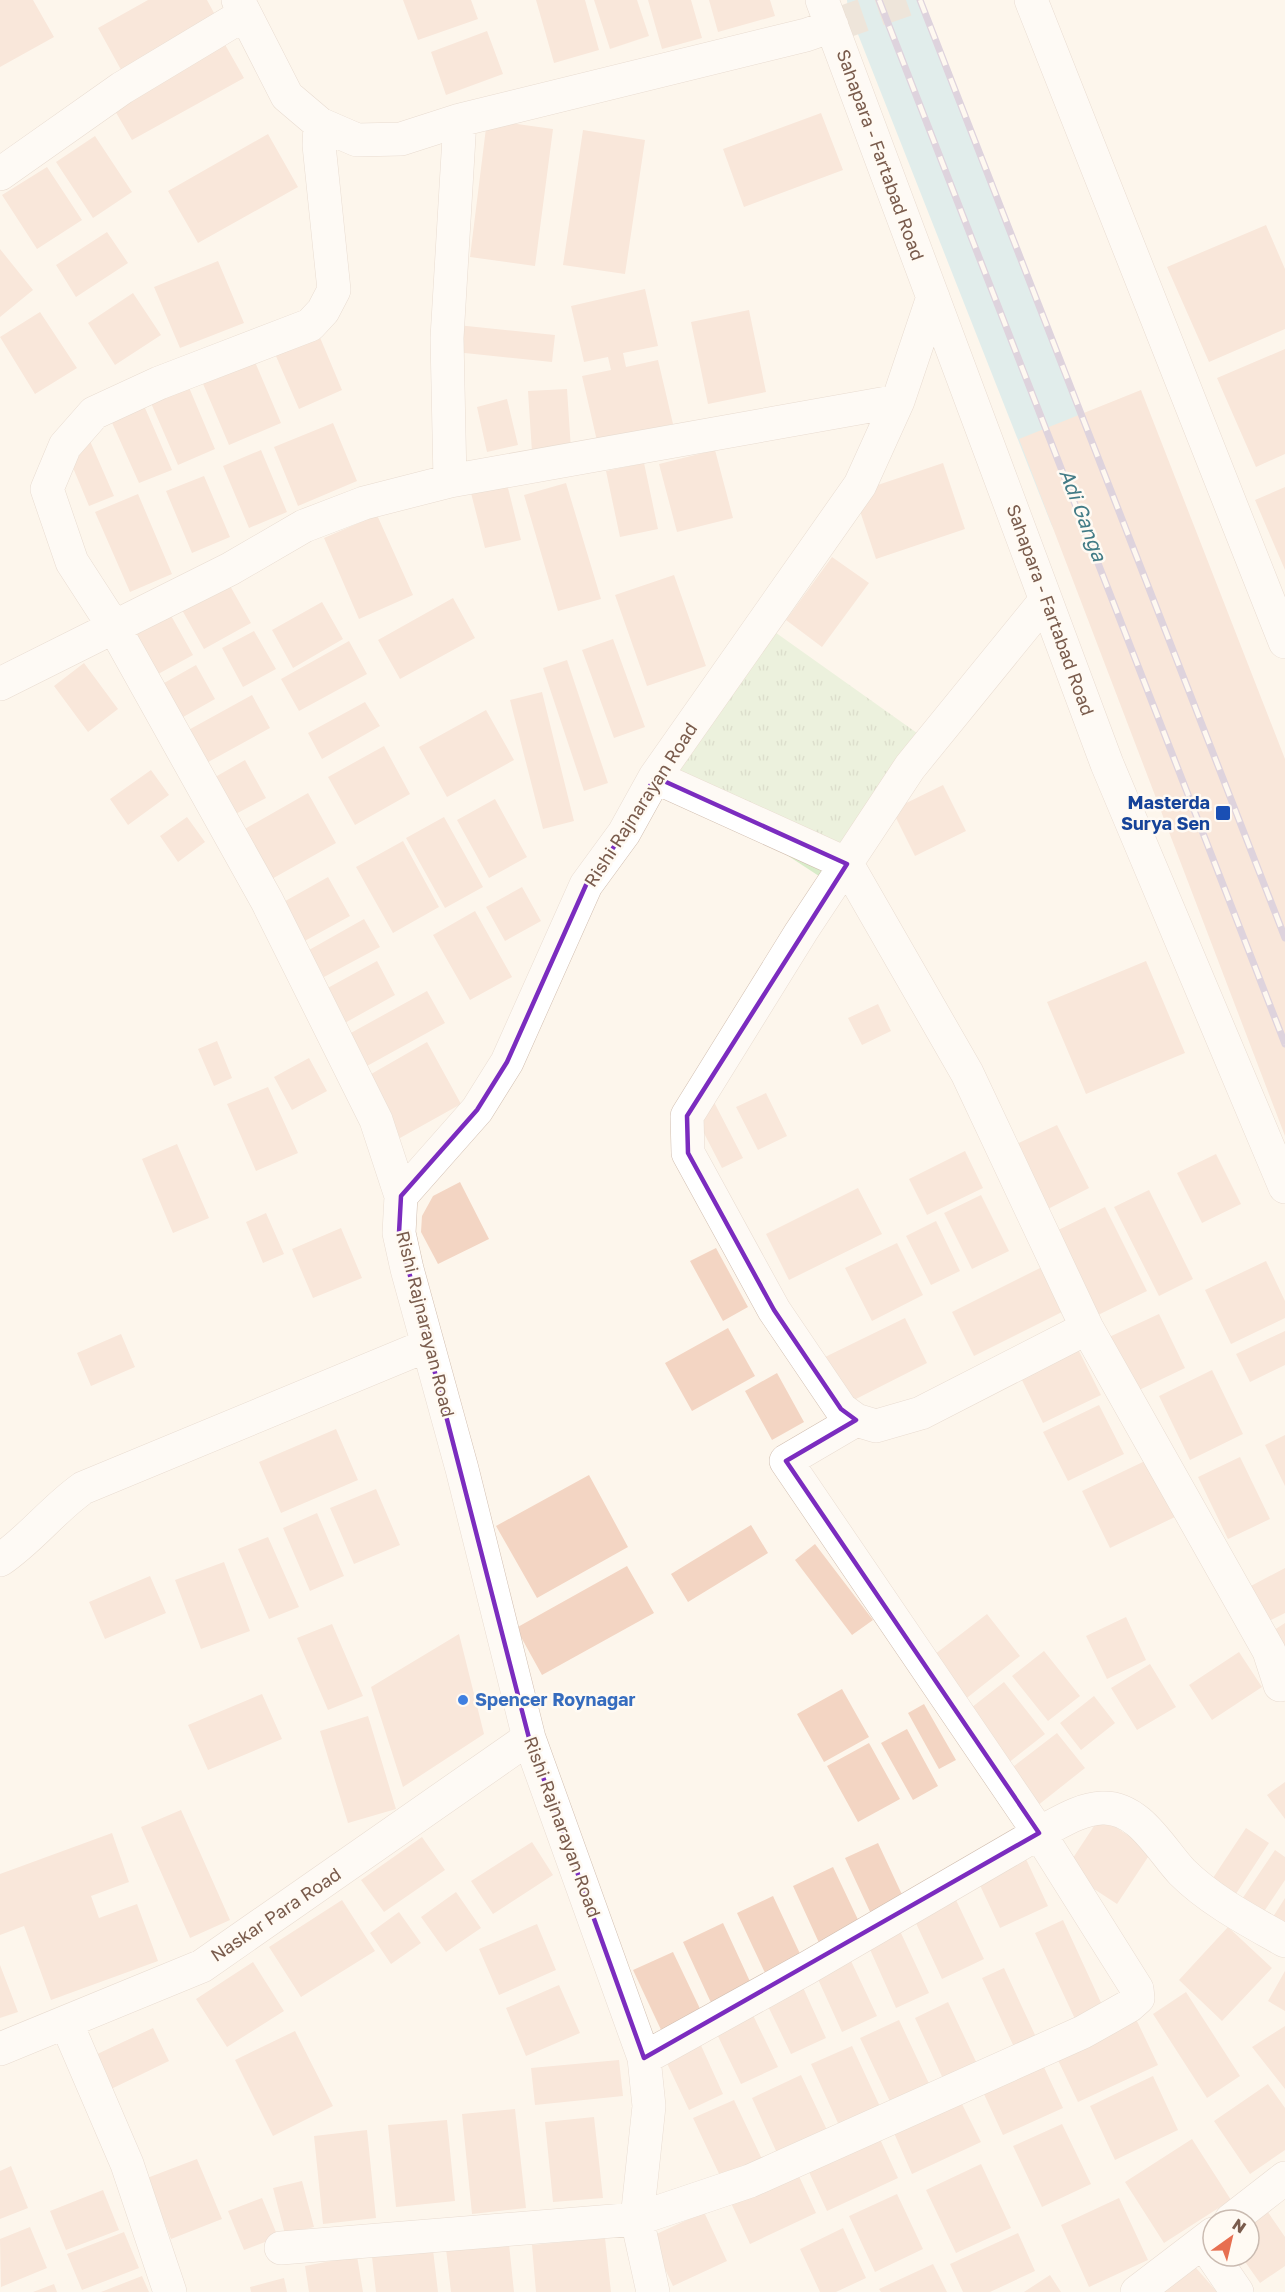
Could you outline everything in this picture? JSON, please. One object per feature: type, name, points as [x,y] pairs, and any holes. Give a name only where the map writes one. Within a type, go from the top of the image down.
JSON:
[{"type":"street","points":[[1031,0],[1285,642]]},
{"type":"street","points":[[0,174],[241,7],[287,96],[320,124],[357,140],[401,140],[460,120],[806,35],[827,13]]},
{"type":"street","name":"Sahapara - Fartabad Road","points":[[827,13],[1011,500],[1045,601],[1107,764],[1285,1187]]},
{"type":"street","points":[[450,481],[447,338],[460,120]]},
{"type":"street","points":[[320,124],[319,145],[334,290],[323,311],[310,325],[159,383],[94,413],[65,446],[47,489],[72,562],[114,627],[272,912],[376,1120],[401,1196]]},
{"type":"street","name":"Rishi Rajnarayan Road","points":[[653,2292],[637,2219],[649,2106],[644,2058],[529,1738],[399,1233],[401,1196],[477,1110],[507,1062],[586,885],[624,833],[656,777],[860,485],[898,402],[933,297]]},
{"type":"street","points":[[0,684],[230,569],[304,526],[364,503],[450,481],[898,402]]},
{"type":"street","points":[[1045,601],[910,767],[801,932],[687,1116],[688,1153],[774,1310],[841,1409],[856,1420],[876,1426],[921,1413],[1087,1328]]},
{"type":"street","points":[[656,777],[847,864],[967,1073],[1087,1328],[1269,1651],[1280,1685],[1285,1684]]},
{"type":"street","points":[[0,1560],[26,1542],[60,1505],[83,1488],[428,1345]]},
{"type":"street","points":[[281,2248],[637,2219],[750,2181],[1083,2032],[1129,2006],[1138,1998],[1137,1989],[1039,1833],[786,1461],[856,1420]]},
{"type":"street","name":"Naskar Para Road","points":[[0,2049],[202,1966],[529,1738]]},
{"type":"street","points":[[644,2058],[807,1968],[1039,1833],[1077,1813],[1104,1807],[1125,1814],[1145,1828],[1183,1872],[1212,1898],[1285,1941]]},
{"type":"street","points":[[66,2022],[127,2164],[170,2292]]},
{"type":"street","points":[[1247,2208],[1285,2178]]},
{"type":"street","points":[[1137,2292],[1201,2243]]},
{"type":"street","points":[[1224,2268],[1237,2292]]},
{"type":"highlighted area","points":[[655,777],[847,864],[687,1116],[688,1153],[774,1310],[841,1409],[856,1420],[786,1461],[1039,1833],[644,2058],[529,1738],[407,1269],[399,1233],[401,1196],[477,1110],[507,1062],[586,885],[624,833]]},
{"type":"green space","points":[[772,630],[924,738],[825,880],[669,778]]},
{"type":"building","points":[[0,0],[33,0],[54,37],[0,67]]},
{"type":"building","points":[[148,0],[207,0],[220,24],[125,77],[98,28]]},
{"type":"building","points":[[403,0],[471,0],[478,19],[418,40]]},
{"type":"building","points":[[536,0],[585,0],[599,50],[554,63]]},
{"type":"building","points":[[594,0],[637,0],[649,36],[610,49]]},
{"type":"building","points":[[648,0],[691,0],[702,38],[662,49]]},
{"type":"building","points":[[709,0],[770,0],[775,16],[718,32]]},
{"type":"building","points":[[487,31],[503,74],[446,95],[431,52]]},
{"type":"building","points":[[223,41],[244,78],[132,140],[111,104]]},
{"type":"building","points":[[821,113],[843,170],[744,207],[723,149]]},
{"type":"building","points":[[487,120],[553,129],[535,266],[470,257]]},
{"type":"building","points":[[583,130],[645,140],[625,274],[563,265]]},
{"type":"building","points":[[268,134],[298,187],[198,243],[168,191]]},
{"type":"building","points":[[95,136],[132,192],[93,218],[56,162]]},
{"type":"building","points":[[47,167],[82,220],[37,249],[2,195]]},
{"type":"building","points":[[1266,225],[1285,269],[1285,329],[1209,362],[1167,267]]},
{"type":"building","points":[[107,232],[128,263],[76,297],[56,265]]},
{"type":"building","points":[[0,249],[33,290],[0,317]]},
{"type":"building","points":[[218,261],[244,323],[180,348],[154,287]]},
{"type":"building","points":[[645,289],[658,346],[623,353],[626,367],[658,360],[673,424],[597,441],[582,376],[611,370],[608,357],[584,362],[571,306]]},
{"type":"building","points":[[133,293],[161,335],[115,365],[88,323]]},
{"type":"building","points":[[749,310],[766,392],[708,404],[691,322]]},
{"type":"building","points":[[40,312],[77,368],[35,394],[0,337]]},
{"type":"building","points":[[457,325],[555,335],[552,362],[455,352]]},
{"type":"building","points":[[316,328],[342,390],[299,409],[272,347]]},
{"type":"building","points":[[1285,349],[1285,454],[1256,467],[1217,378]]},
{"type":"building","points":[[250,350],[281,423],[229,445],[198,372]]},
{"type":"building","points":[[185,378],[215,449],[178,465],[147,394]]},
{"type":"building","points":[[567,389],[571,450],[532,452],[528,391]]},
{"type":"building","name":"Masterda Surya Sen","points":[[1141,390],[1285,759],[1285,1136],[1019,439]]},
{"type":"building","points":[[507,399],[518,445],[487,452],[477,407]]},
{"type":"building","points":[[142,401],[172,470],[139,483],[109,416]]},
{"type":"building","points":[[333,423],[357,481],[298,506],[274,447]]},
{"type":"building","points":[[90,441],[114,496],[89,506],[66,451]]},
{"type":"building","points":[[261,450],[287,512],[249,528],[223,466]]},
{"type":"building","points":[[715,450],[733,518],[677,532],[659,464]]},
{"type":"building","points":[[644,463],[658,529],[620,537],[606,471]]},
{"type":"building","points":[[943,463],[965,529],[876,559],[854,493]]},
{"type":"building","points":[[204,476],[230,537],[192,553],[166,491]]},
{"type":"building","points":[[566,483],[601,599],[558,611],[524,495]]},
{"type":"building","points":[[507,484],[521,540],[485,548],[471,493]]},
{"type":"building","points":[[1285,487],[1285,570],[1255,500]]},
{"type":"building","points":[[138,494],[172,574],[130,592],[95,512]]},
{"type":"building","points":[[377,515],[413,595],[359,619],[324,538]]},
{"type":"building","points":[[832,557],[869,583],[822,647],[786,620]]},
{"type":"building","points":[[674,575],[706,666],[647,686],[615,595]]},
{"type":"building","points":[[229,584],[251,623],[204,649],[182,610]]},
{"type":"building","points":[[453,598],[475,638],[400,679],[378,640]]},
{"type":"building","points":[[322,602],[343,639],[293,668],[272,630]]},
{"type":"building","points":[[169,612],[193,655],[149,679],[125,636]]},
{"type":"building","points":[[254,631],[276,669],[243,687],[222,648]]},
{"type":"building","points":[[613,639],[645,727],[614,738],[582,650]]},
{"type":"building","points":[[349,641],[367,674],[299,711],[281,679]]},
{"type":"building","points":[[567,660],[608,783],[584,791],[543,668]]},
{"type":"building","points":[[84,663],[118,709],[88,732],[54,686]]},
{"type":"building","points":[[196,665],[215,699],[176,721],[157,687]]},
{"type":"building","points":[[542,692],[574,821],[543,829],[510,700]]},
{"type":"building","points":[[252,695],[270,728],[201,766],[183,733]]},
{"type":"building","points":[[365,702],[380,726],[322,759],[308,733]]},
{"type":"building","points":[[486,710],[514,760],[447,797],[419,747]]},
{"type":"building","points":[[384,746],[410,794],[355,825],[328,777]]},
{"type":"building","points":[[245,760],[266,798],[230,817],[210,780]]},
{"type":"building","points":[[151,770],[169,795],[128,825],[110,799]]},
{"type":"building","points":[[943,785],[966,831],[915,856],[892,810]]},
{"type":"building","points":[[308,793],[336,843],[270,880],[243,830]]},
{"type":"building","points":[[495,799],[527,857],[489,878],[457,820]]},
{"type":"building","points":[[187,817],[205,842],[178,862],[160,836]]},
{"type":"building","points":[[444,817],[483,887],[445,908],[406,838]]},
{"type":"building","points":[[403,841],[439,907],[393,933],[356,867]]},
{"type":"building","points":[[328,877],[350,916],[301,943],[280,904]]},
{"type":"building","points":[[522,887],[541,921],[505,941],[486,907]]},
{"type":"building","points":[[475,911],[512,977],[470,1000],[433,935]]},
{"type":"building","points":[[364,919],[380,947],[324,977],[309,950]]},
{"type":"building","points":[[377,961],[395,995],[343,1024],[324,990]]},
{"type":"building","points":[[1146,961],[1185,1053],[1086,1094],[1047,1002]]},
{"type":"building","points":[[427,991],[445,1023],[367,1066],[349,1034]]},
{"type":"building","points":[[878,1004],[891,1031],[862,1045],[848,1018]]},
{"type":"building","points":[[217,1041],[232,1078],[214,1086],[198,1049]]},
{"type":"building","points":[[427,1042],[461,1104],[400,1138],[366,1077]]},
{"type":"building","points":[[309,1058],[327,1091],[292,1110],[274,1077]]},
{"type":"building","points":[[268,1087],[298,1153],[256,1171],[227,1104]]},
{"type":"building","points":[[766,1093],[787,1136],[758,1150],[736,1107]]},
{"type":"building","points":[[714,1102],[743,1158],[722,1168],[693,1112]]},
{"type":"building","points":[[1057,1125],[1089,1188],[1044,1211],[1012,1146]]},
{"type":"building","points":[[177,1144],[209,1218],[173,1233],[142,1159]]},
{"type":"building","points":[[965,1151],[983,1188],[927,1215],[909,1179]]},
{"type":"building","points":[[1216,1154],[1241,1204],[1202,1223],[1177,1173]]},
{"type":"building","points":[[460,1182],[489,1239],[438,1264],[421,1232],[422,1216],[433,1196]]},
{"type":"building","points":[[858,1188],[882,1234],[789,1280],[766,1234]]},
{"type":"building","points":[[1149,1190],[1193,1279],[1159,1296],[1114,1207]]},
{"type":"building","points":[[981,1195],[1009,1251],[972,1269],[944,1213]]},
{"type":"building","points":[[1105,1207],[1147,1291],[1090,1319],[1048,1235]]},
{"type":"building","points":[[266,1213],[284,1254],[263,1263],[246,1222]]},
{"type":"building","points":[[936,1221],[960,1271],[931,1285],[906,1236]]},
{"type":"building","points":[[341,1228],[362,1278],[313,1298],[292,1249]]},
{"type":"building","points":[[897,1243],[923,1295],[872,1321],[845,1268]]},
{"type":"building","points":[[716,1248],[748,1307],[723,1321],[690,1261]]},
{"type":"building","points":[[1266,1261],[1285,1301],[1285,1318],[1231,1344],[1205,1290]]},
{"type":"building","points":[[1042,1267],[1064,1311],[974,1356],[952,1312]]},
{"type":"building","points":[[1159,1314],[1185,1368],[1133,1393],[1107,1338]]},
{"type":"building","points":[[905,1318],[927,1363],[846,1404],[823,1358]]},
{"type":"building","points":[[728,1328],[755,1376],[692,1411],[665,1363]]},
{"type":"building","points":[[1285,1331],[1285,1365],[1250,1382],[1236,1354]]},
{"type":"building","points":[[121,1334],[135,1367],[91,1386],[77,1353]]},
{"type":"building","points":[[1078,1349],[1101,1395],[1043,1423],[1020,1376]]},
{"type":"building","points":[[1212,1370],[1243,1434],[1190,1460],[1159,1396]]},
{"type":"building","points":[[777,1373],[804,1422],[772,1440],[745,1391]]},
{"type":"building","points":[[1099,1405],[1124,1454],[1068,1481],[1043,1432]]},
{"type":"building","points":[[336,1429],[358,1480],[281,1513],[259,1462]]},
{"type":"building","points":[[1285,1435],[1285,1486],[1265,1445]]},
{"type":"building","points":[[1240,1457],[1270,1519],[1228,1539],[1198,1477]]},
{"type":"building","points":[[1147,1460],[1175,1517],[1110,1548],[1082,1491]]},
{"type":"building","points":[[589,1475],[628,1547],[537,1598],[496,1526]]},
{"type":"building","points":[[376,1489],[400,1545],[354,1564],[330,1508]]},
{"type":"building","points":[[317,1513],[344,1576],[310,1591],[283,1528]]},
{"type":"building","points":[[751,1525],[768,1553],[688,1602],[671,1574]]},
{"type":"building","points":[[268,1537],[299,1607],[269,1619],[238,1549]]},
{"type":"building","points":[[815,1544],[873,1620],[852,1635],[795,1560]]},
{"type":"building","points":[[224,1562],[250,1631],[201,1649],[175,1580]]},
{"type":"building","points":[[627,1566],[654,1613],[542,1675],[516,1628]]},
{"type":"building","points":[[1285,1568],[1285,1613],[1267,1622],[1249,1587]]},
{"type":"building","points":[[150,1576],[166,1613],[105,1639],[89,1602]]},
{"type":"building","points":[[987,1614],[1020,1656],[963,1701],[930,1658]]},
{"type":"building","points":[[1126,1617],[1146,1660],[1107,1679],[1086,1636]]},
{"type":"building","points":[[1285,1623],[1285,1652],[1271,1632]]},
{"type":"building","points":[[332,1624],[363,1696],[328,1710],[297,1638]]},
{"type":"building","points":[[459,1634],[484,1734],[403,1787],[371,1687]]},
{"type":"building","points":[[1044,1651],[1080,1696],[1048,1721],[1012,1676]]},
{"type":"building","points":[[1239,1652],[1262,1687],[1212,1720],[1189,1685]]},
{"type":"building","points":[[1150,1664],[1176,1707],[1137,1730],[1111,1688]]},
{"type":"building","points":[[1004,1682],[1045,1734],[1003,1767],[962,1715]]},
{"type":"building","points":[[842,1689],[869,1737],[824,1762],[797,1714]]},
{"type":"building","points":[[262,1694],[282,1739],[208,1770],[188,1725]]},
{"type":"building","points":[[1094,1696],[1115,1723],[1081,1750],[1060,1723]]},
{"type":"building","points":[[924,1704],[956,1760],[939,1769],[908,1713]]},
{"type":"building","points":[[368,1716],[396,1809],[348,1823],[320,1731]]},
{"type":"building","points":[[907,1729],[938,1786],[913,1800],[881,1743]]},
{"type":"building","points":[[1057,1733],[1085,1768],[1037,1806],[1009,1770]]},
{"type":"building","points":[[869,1743],[900,1799],[858,1822],[827,1766]]},
{"type":"building","points":[[1285,1782],[1285,1819],[1267,1795]]},
{"type":"building","points":[[181,1810],[230,1920],[190,1938],[141,1827]]},
{"type":"building","points":[[1100,1817],[1152,1851],[1117,1904],[1065,1870]]},
{"type":"building","points":[[1246,1828],[1269,1843],[1232,1900],[1209,1884]]},
{"type":"building","points":[[112,1833],[129,1882],[91,1896],[99,1918],[137,1904],[158,1961],[51,2000],[24,1926],[0,1935],[0,1874]]},
{"type":"building","points":[[422,1837],[445,1870],[384,1912],[361,1880]]},
{"type":"building","points":[[532,1842],[553,1875],[493,1914],[471,1881]]},
{"type":"building","points":[[878,1843],[905,1901],[872,1916],[845,1858]]},
{"type":"building","points":[[1275,1850],[1285,1857],[1285,1880],[1261,1916],[1240,1902]]},
{"type":"building","points":[[1025,1857],[1048,1906],[1000,1928],[977,1879]]},
{"type":"building","points":[[833,1867],[861,1926],[820,1945],[793,1886]]},
{"type":"building","points":[[456,1892],[481,1928],[446,1952],[421,1917]]},
{"type":"building","points":[[773,1896],[802,1958],[766,1975],[737,1913]]},
{"type":"building","points":[[1285,1898],[1285,1929],[1271,1920]]},
{"type":"building","points":[[342,1900],[375,1951],[301,1997],[269,1947]]},
{"type":"building","points":[[956,1900],[984,1959],[942,1979],[914,1919]]},
{"type":"building","points":[[399,1912],[421,1943],[391,1964],[370,1933]]},
{"type":"building","points":[[1063,1920],[1103,2007],[1075,2019],[1035,1933]]},
{"type":"building","points":[[723,1923],[753,1988],[713,2007],[683,1942]]},
{"type":"building","points":[[537,1924],[556,1970],[499,1995],[479,1949]]},
{"type":"building","points":[[1228,1927],[1272,1968],[1222,2021],[1179,1980]]},
{"type":"building","points":[[900,1931],[929,1993],[896,2008],[868,1945]]},
{"type":"building","points":[[673,1952],[703,2015],[663,2034],[633,1970]]},
{"type":"building","points":[[851,1961],[877,2016],[842,2032],[817,1977]]},
{"type":"building","points":[[253,1962],[284,2011],[227,2047],[196,1999]]},
{"type":"building","points":[[0,1965],[18,2012],[0,2018]]},
{"type":"building","points":[[1004,1968],[1036,2037],[1014,2047],[982,1978]]},
{"type":"building","points":[[1285,1971],[1285,2011],[1268,2001]]},
{"type":"building","points":[[801,1983],[826,2038],[791,2054],[765,2000]]},
{"type":"building","points":[[559,1985],[580,2033],[526,2056],[506,2008]]},
{"type":"building","points":[[1186,1992],[1240,2076],[1207,2098],[1153,2014]]},
{"type":"building","points":[[948,2002],[979,2068],[945,2083],[915,2018]]},
{"type":"building","points":[[751,2011],[778,2067],[741,2084],[714,2028]]},
{"type":"building","points":[[1135,2017],[1158,2065],[1078,2102],[1055,2054]]},
{"type":"building","points":[[899,2020],[933,2092],[894,2110],[860,2038]]},
{"type":"building","points":[[1285,2026],[1285,2089],[1252,2047]]},
{"type":"building","points":[[153,2028],[169,2061],[109,2090],[93,2056]]},
{"type":"building","points":[[295,2031],[333,2106],[273,2136],[235,2060]]},
{"type":"building","points":[[699,2041],[723,2094],[689,2110],[664,2057]]},
{"type":"building","points":[[852,2046],[883,2113],[842,2132],[811,2064]]},
{"type":"building","points":[[619,2060],[623,2096],[535,2105],[531,2068]]},
{"type":"building","points":[[1043,2065],[1063,2108],[1003,2135],[983,2092]]},
{"type":"building","points":[[801,2075],[827,2130],[777,2153],[752,2098]]},
{"type":"building","points":[[1153,2076],[1178,2130],[1115,2160],[1090,2106]]},
{"type":"building","points":[[1268,2084],[1285,2108],[1285,2150],[1250,2174],[1214,2121]]},
{"type":"building","points":[[734,2100],[762,2159],[721,2178],[693,2118]]},
{"type":"building","points":[[961,2102],[981,2142],[912,2174],[894,2133]]},
{"type":"building","points":[[515,2109],[526,2208],[472,2214],[462,2114]]},
{"type":"building","points":[[594,2117],[603,2198],[553,2202],[545,2122]]},
{"type":"building","points":[[447,2120],[455,2201],[396,2207],[388,2125]]},
{"type":"building","points":[[1062,2124],[1091,2184],[1042,2207],[1013,2146]]},
{"type":"building","points":[[367,2130],[376,2218],[323,2224],[314,2136]]},
{"type":"building","points":[[880,2139],[898,2178],[827,2211],[809,2172]]},
{"type":"building","points":[[1192,2139],[1231,2200],[1219,2208],[1201,2208],[1201,2219],[1164,2243],[1125,2182]]},
{"type":"building","points":[[197,2159],[222,2219],[171,2239],[147,2178]]},
{"type":"building","points":[[981,2164],[1011,2228],[956,2253],[926,2190]]},
{"type":"building","points":[[11,2166],[28,2208],[0,2219],[0,2171]]},
{"type":"building","points":[[797,2172],[816,2213],[750,2244],[731,2203]]},
{"type":"building","points":[[302,2181],[314,2227],[285,2234],[273,2188]]},
{"type":"building","points":[[103,2190],[119,2230],[66,2250],[50,2211]]},
{"type":"building","points":[[897,2194],[923,2249],[875,2272],[849,2216]]},
{"type":"building","points":[[262,2198],[278,2237],[244,2250],[228,2211]]},
{"type":"building","points":[[1119,2198],[1148,2260],[1089,2287],[1061,2225]]},
{"type":"building","points":[[1263,2205],[1285,2237],[1285,2266],[1260,2283],[1249,2268],[1261,2268],[1260,2208]]},
{"type":"building","points":[[704,2212],[727,2261],[673,2286],[650,2237]]},
{"type":"building","points":[[30,2227],[47,2268],[1,2287],[0,2239]]},
{"type":"building","points":[[843,2228],[866,2278],[836,2292],[820,2292],[800,2249]]},
{"type":"building","points":[[124,2232],[139,2268],[82,2290],[67,2254]]},
{"type":"building","points":[[1018,2233],[1035,2271],[990,2292],[963,2292],[950,2264]]},
{"type":"building","points":[[605,2238],[611,2292],[536,2292],[532,2245]]},
{"type":"building","points":[[509,2244],[514,2292],[451,2292],[446,2249]]},
{"type":"building","points":[[433,2250],[438,2292],[376,2292],[372,2257]]},
{"type":"building","points":[[357,2256],[363,2292],[309,2292],[305,2266]]},
{"type":"building","points":[[1190,2261],[1217,2292],[1154,2292]]},
{"type":"building","points":[[933,2264],[947,2292],[881,2292],[879,2289]]},
{"type":"building","points":[[1050,2275],[1061,2292],[1024,2292]]},
{"type":"building","points":[[142,2276],[149,2292],[101,2292]]},
{"type":"building","points":[[284,2278],[287,2292],[251,2292],[250,2287]]},
{"type":"building","points":[[54,2284],[57,2292],[33,2292]]},
{"type":"waterway","name":"Adi Ganga","points":[[881,0],[1083,512]]},
{"type":"tunnel","points":[[832,26],[906,0]]},
{"type":"railway","points":[[879,0],[1285,1044]]},
{"type":"railway","points":[[920,0],[1285,938]]},
{"type":"place","name":"Masterda Surya Sen","points":[[1223,813]]},
{"type":"place","name":"Spencer Roynagar","points":[[463,1700]]}]
